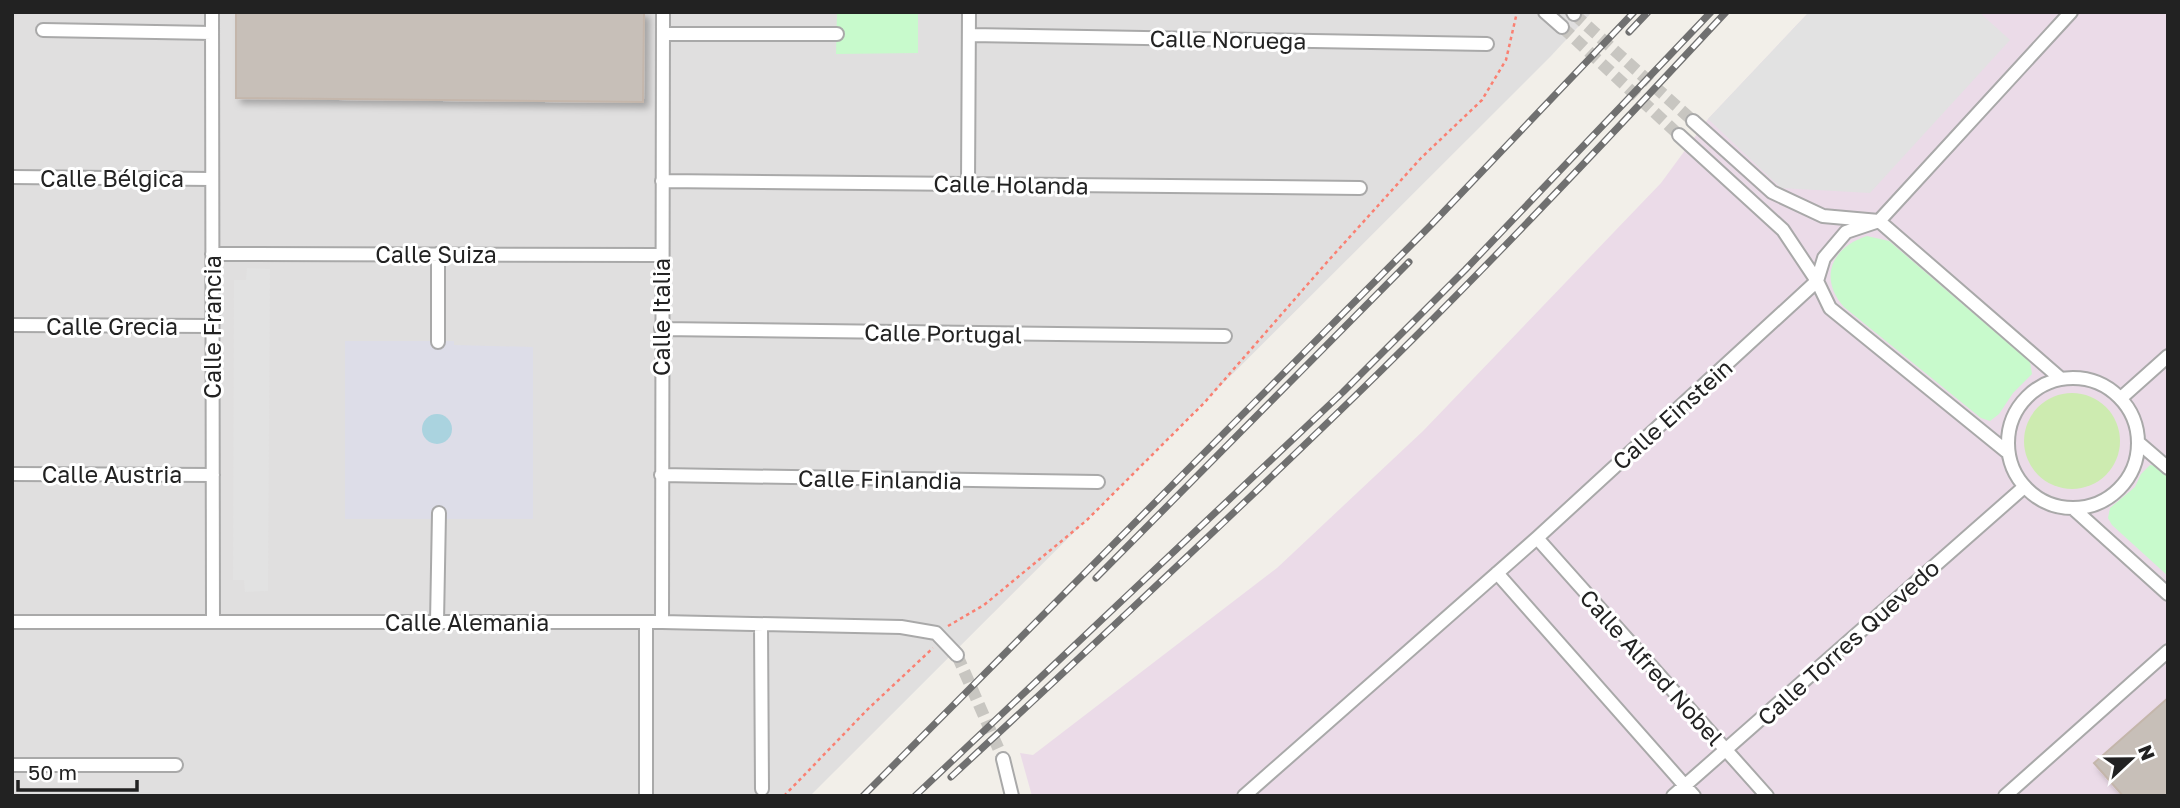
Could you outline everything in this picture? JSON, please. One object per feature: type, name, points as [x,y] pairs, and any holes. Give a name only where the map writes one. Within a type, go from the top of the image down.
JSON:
[{"type":"street","name":"Calle Francia","points":[[212,12],[213,622]]},
{"type":"street","name":"Calle Italia","points":[[662,622],[663,12]]},
{"type":"street","points":[[968,183],[969,12]]},
{"type":"street","points":[[1545,12],[1562,27]]},
{"type":"street","name":"Calle Einstein","points":[[1244,796],[1537,538],[1817,281],[1824,258],[1846,232],[1879,221],[2071,12]]},
{"type":"street","points":[[43,30],[212,33]]},
{"type":"street","points":[[663,34],[837,34]]},
{"type":"street","name":"Calle Noruega","points":[[969,35],[1487,44]]},
{"type":"street","points":[[1693,121],[1772,192],[1823,216],[1879,221],[2060,378]]},
{"type":"street","points":[[1679,135],[1783,230],[1817,281],[1830,308],[2007,451],[2023,488],[2046,505],[2075,510],[2107,500],[2130,476],[2139,443],[2134,419],[2121,398],[2093,380],[2060,378],[2030,392],[2011,418],[2007,451]]},
{"type":"street","name":"Calle Bélgica","points":[[12,177],[211,179]]},
{"type":"street","name":"Calle Holanda","points":[[662,181],[1360,188]]},
{"type":"street","name":"Calle Suiza","points":[[212,254],[661,255]]},
{"type":"street","points":[[438,254],[438,342]]},
{"type":"street","name":"Calle Grecia","points":[[12,325],[212,326]]},
{"type":"street","name":"Calle Portugal","points":[[661,329],[1225,336]]},
{"type":"street","points":[[2121,398],[2168,356]]},
{"type":"street","points":[[2139,443],[2168,468]]},
{"type":"street","name":"Calle Austria","points":[[12,474],[213,475]]},
{"type":"street","name":"Calle Finlandia","points":[[662,475],[1098,482]]},
{"type":"street","name":"Calle Torres Quevedo","points":[[1673,796],[2023,488]]},
{"type":"street","points":[[2075,510],[2168,594]]},
{"type":"street","points":[[437,622],[439,513]]},
{"type":"street","name":"Calle Alfred Nobel","points":[[1537,538],[1767,796]]},
{"type":"street","points":[[1497,573],[1694,796]]},
{"type":"street","name":"Calle Alemania","points":[[12,622],[662,622],[921,629],[939,636]]},
{"type":"street","points":[[646,622],[646,796]]},
{"type":"street","points":[[761,625],[762,789]]},
{"type":"street","points":[[939,636],[957,655]]},
{"type":"street","points":[[2005,796],[2168,651]]},
{"type":"street","points":[[1003,759],[1012,796]]},
{"type":"street","points":[[12,765],[176,765]]},
{"type":"path","points":[[784,796],[939,636],[984,605],[1087,520],[1205,402],[1412,168],[1482,100],[1506,60],[1517,12]]},
{"type":"shaded area","points":[[12,12],[1592,12],[810,796],[12,796]]},
{"type":"shaded area","points":[[1809,12],[2168,12],[2168,796],[1032,796],[1020,753],[1033,755],[1277,568],[1423,431],[1661,183],[1708,119]]},
{"type":"shaded area","points":[[1809,12],[1979,12],[2010,40],[1870,193],[1781,188],[1708,119]]},
{"type":"shaded area","points":[[247,268],[270,269],[268,591],[245,592],[244,580],[233,580],[234,280],[246,280]]},
{"type":"shaded area","points":[[345,341],[454,341],[454,345],[533,347],[533,519],[345,519]]},
{"type":"green space","points":[[837,12],[918,12],[918,53],[836,54]]},
{"type":"green space","points":[[1867,236],[1889,241],[2030,362],[2032,374],[1990,421],[1981,418],[1844,307],[1836,296],[1831,275],[1837,256],[1855,241]]},
{"type":"green space","points":[[2072,393],[2090,397],[2106,407],[2116,423],[2120,441],[2116,459],[2106,475],[2090,485],[2072,489],[2054,485],[2038,475],[2028,459],[2024,441],[2028,423],[2038,407],[2054,397]]},
{"type":"green space","points":[[2150,465],[2157,466],[2168,475],[2168,576],[2112,525],[2108,518],[2110,508],[2135,487],[2141,474]]},
{"type":"water","points":[[437,414],[448,418],[452,429],[448,440],[437,444],[426,440],[422,429],[426,418]]},
{"type":"building","points":[[236,12],[644,12],[643,102],[236,98]]},
{"type":"building","points":[[2168,698],[2168,796],[2123,796],[2094,763]]},
{"type":"tunnel","points":[[1574,14],[1693,121]]},
{"type":"tunnel","points":[[1562,27],[1679,135]]},
{"type":"tunnel","points":[[957,655],[1003,759]]},
{"type":"railway","points":[[863,796],[1431,225],[1634,12]]},
{"type":"railway","points":[[1629,32],[1648,12]]},
{"type":"railway","points":[[915,796],[1343,392],[1465,270],[1711,12]]},
{"type":"railway","points":[[951,777],[1201,544],[1397,354],[1540,209],[1726,12]]},
{"type":"railway","points":[[1096,578],[1409,262]]}]
